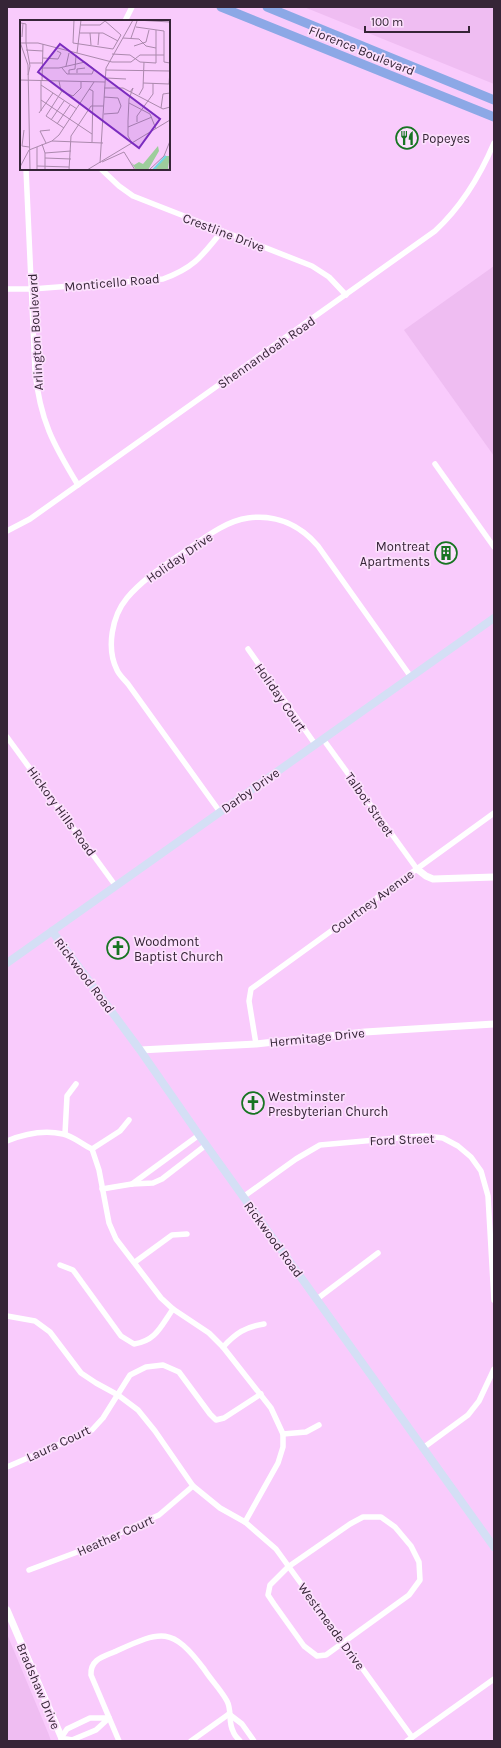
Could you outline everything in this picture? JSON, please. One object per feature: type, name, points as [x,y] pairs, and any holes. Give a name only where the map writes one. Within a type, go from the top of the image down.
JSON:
[{"type":"highway","name":"Florence Boulevard","points":[[221,7],[494,117]]},
{"type":"highway","name":"Florence Boulevard","points":[[267,7],[494,100]]},
{"type":"main road","name":"Darby Drive","points":[[7,963],[115,885],[494,618]]},
{"type":"main road","name":"Rickwood Road","points":[[52,931],[140,1050],[206,1145],[494,1548]]},
{"type":"street","points":[[126,20],[132,7]]},
{"type":"street","name":"Shennandoah Road","points":[[7,531],[30,519],[426,238],[448,219],[464,199],[482,171],[494,144]]},
{"type":"street","name":"Arlington Boulevard","points":[[26,170],[35,371],[38,396],[44,422],[50,438],[78,485]]},
{"type":"street","name":"Crestline Drive","points":[[102,170],[119,186],[133,196],[312,266],[329,277],[346,295]]},
{"type":"street","name":"Monticello Road","points":[[7,289],[32,289],[163,279],[179,274],[194,264],[222,231]]},
{"type":"street","points":[[435,464],[494,547]]},
{"type":"street","name":"Holiday Drive","points":[[220,812],[128,684],[117,672],[112,654],[112,629],[122,605],[139,586],[183,552],[215,531],[238,520],[247,518],[273,519],[289,522],[304,531],[318,546],[411,677]]},
{"type":"street","name":"Holiday Court","points":[[248,649],[315,744]]},
{"type":"street","name":"Hickory Hills Road","points":[[7,737],[115,885]]},
{"type":"street","name":"Talbot Street","points":[[323,739],[417,869]]},
{"type":"street","name":"Courtney Avenue","points":[[256,1044],[249,1001],[251,989],[494,813]]},
{"type":"street","points":[[417,869],[433,879],[494,877]]},
{"type":"street","name":"Hermitage Drive","points":[[140,1050],[256,1044],[350,1034],[494,1024]]},
{"type":"street","points":[[65,1134],[67,1096],[76,1084]]},
{"type":"street","points":[[92,1149],[120,1131],[129,1120]]},
{"type":"street","points":[[7,1140],[20,1136],[46,1133],[65,1134],[92,1149],[99,1170],[109,1223],[116,1239],[161,1298],[173,1310],[209,1333],[223,1347],[261,1394],[276,1416],[283,1434],[283,1447],[278,1463],[245,1522]]},
{"type":"street","points":[[132,1184],[199,1135]]},
{"type":"street","name":"Ford Street","points":[[243,1197],[296,1159],[320,1145],[425,1136],[443,1138],[458,1146],[471,1157],[481,1171],[488,1196],[494,1300]]},
{"type":"street","points":[[102,1189],[132,1184],[153,1183],[162,1179],[206,1145]]},
{"type":"street","points":[[135,1262],[172,1235],[187,1234]]},
{"type":"street","points":[[316,1299],[378,1253]]},
{"type":"street","points":[[60,1265],[74,1270],[121,1336],[134,1344],[144,1343],[152,1338],[173,1310]]},
{"type":"street","name":"Westmeade Drive","points":[[7,1316],[35,1322],[50,1332],[81,1373],[118,1395],[138,1410],[155,1431],[193,1486],[220,1508],[245,1522],[276,1549],[344,1642],[410,1739]]},
{"type":"street","points":[[223,1347],[231,1338],[248,1327],[264,1324]]},
{"type":"street","name":"Laura Court","points":[[7,1467],[92,1430],[103,1418],[130,1375],[146,1367],[163,1365],[179,1372],[216,1420],[224,1418],[261,1394]]},
{"type":"street","points":[[423,1448],[468,1416],[479,1401],[494,1370]]},
{"type":"street","points":[[283,1434],[306,1432],[320,1424]]},
{"type":"street","name":"Heather Court","points":[[29,1570],[80,1551],[159,1515],[193,1486]]},
{"type":"street","points":[[363,1517],[381,1517],[395,1527],[411,1546],[420,1562],[420,1580],[409,1595],[344,1642],[326,1655],[317,1656],[304,1646],[268,1595],[270,1585],[288,1567],[350,1524],[363,1517]]},
{"type":"street","name":"Bradshaw Drive","points":[[7,1610],[62,1740]]},
{"type":"street","points":[[119,1741],[91,1675],[90,1667],[95,1660],[102,1656],[155,1636],[170,1637],[182,1643],[192,1653],[227,1702],[232,1730],[240,1741]]},
{"type":"street","points":[[410,1739],[494,1679]]},
{"type":"street","points":[[191,1741],[229,1714]]},
{"type":"street","points":[[229,1714],[242,1724],[254,1741]]},
{"type":"street","points":[[90,1718],[109,1718],[96,1730],[72,1740],[62,1740],[67,1730],[90,1718]]},
{"type":"shaded area","points":[[304,7],[494,7],[494,84]]},
{"type":"shaded area","points":[[494,266],[494,456],[404,330]]},
{"type":"shaded area","points":[[7,1634],[49,1735],[51,1741],[7,1741]]},
{"type":"place","name":"Popeyes","points":[[407,138]]},
{"type":"place","name":"Montreat Apartments","points":[[446,553]]},
{"type":"place","name":"Woodmont Baptist Church","points":[[118,948]]},
{"type":"place","name":"Westminster Presbyterian Church","points":[[253,1103]]}]
